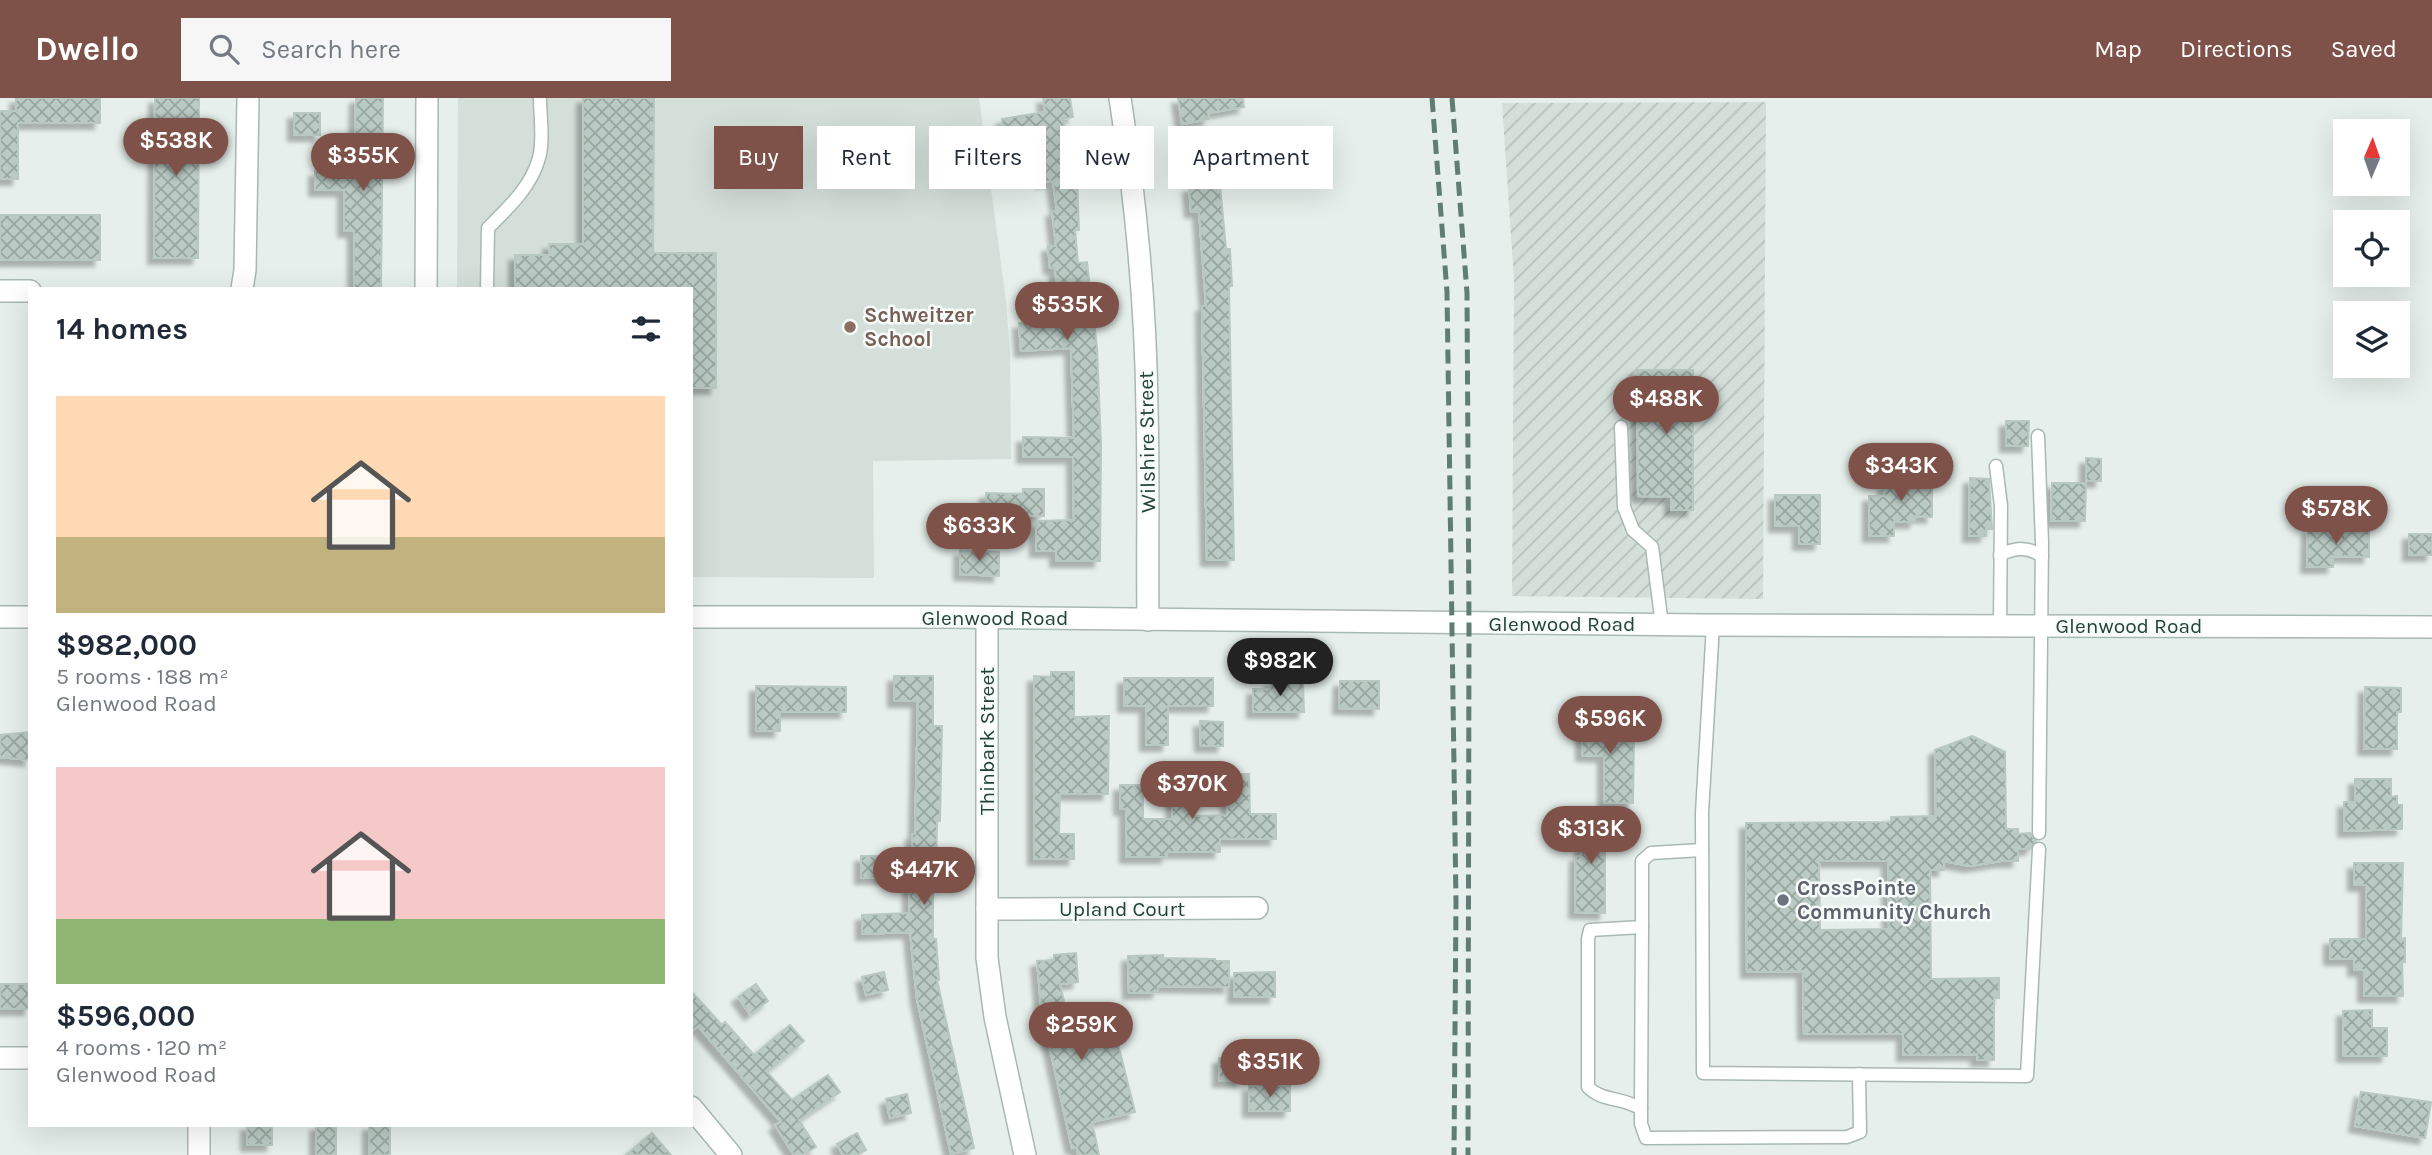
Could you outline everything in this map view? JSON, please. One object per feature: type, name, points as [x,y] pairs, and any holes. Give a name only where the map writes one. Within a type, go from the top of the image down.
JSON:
[{"type":"street","points":[[242,287],[245,270],[248,98]]},
{"type":"street","points":[[426,287],[427,98]]},
{"type":"street","name":"Wilshire Street","points":[[1120,98],[1135,214],[1145,340],[1148,620]]},
{"type":"street","points":[[0,291],[28,291]]},
{"type":"street","points":[[0,617],[28,617]]},
{"type":"street","name":"Glenwood Road","points":[[693,617],[1662,625],[2432,627]]},
{"type":"street","name":"Thinbark Street","points":[[987,618],[989,988],[1026,1155]]},
{"type":"street","name":"Upland Court","points":[[987,909],[1257,908]]},
{"type":"street","points":[[0,1058],[28,1058]]},
{"type":"street","points":[[693,1109],[731,1155]]},
{"type":"street","points":[[199,1127],[199,1155]]},
{"type":"lane","points":[[487,287],[488,228],[513,202],[529,180],[540,156],[540,98]]},
{"type":"lane","points":[[1621,428],[1624,506],[1633,530],[1652,547],[1662,625]]},
{"type":"lane","points":[[2038,436],[2042,488],[2039,833]]},
{"type":"lane","points":[[1997,466],[2001,489],[2000,626]]},
{"type":"lane","points":[[2000,555],[2015,549],[2024,549],[2042,556]]},
{"type":"lane","points":[[1713,625],[1702,813],[1703,1073],[2027,1076],[2039,849]]},
{"type":"lane","points":[[1702,850],[1651,853],[1642,861],[1640,1124],[1646,1138],[1847,1138],[1860,1132],[1859,1074]]},
{"type":"lane","points":[[1641,1109],[1632,1102],[1595,1094],[1588,1087],[1588,939],[1590,930],[1642,927]]},
{"type":"shaded area","name":"Schweitzer School","points":[[458,98],[979,98],[983,126],[929,126],[929,189],[991,189],[1010,353],[1011,459],[873,461],[874,578],[693,577],[693,287],[457,287]]},
{"type":"shaded area","points":[[1766,102],[1763,599],[1512,596],[1514,280],[1502,103]]},
{"type":"building","points":[[16,98],[100,98],[100,123],[18,123],[18,179],[0,179],[0,111],[16,111]]},
{"type":"building","points":[[155,98],[199,98],[198,258],[154,258]]},
{"type":"building","points":[[356,98],[383,98],[381,287],[354,287],[354,231],[344,231],[344,190],[315,190],[315,171],[354,171]]},
{"type":"building","points":[[583,98],[654,98],[653,253],[716,253],[716,388],[693,388],[693,287],[515,287],[515,255],[550,255],[549,244],[583,244]]},
{"type":"building","points":[[1043,98],[1070,98],[1073,117],[1063,119],[1064,126],[1060,126],[1060,189],[1077,189],[1079,230],[1075,230],[1078,263],[1087,262],[1097,347],[1101,445],[1100,561],[1056,561],[1056,551],[1036,551],[1036,521],[1074,520],[1073,457],[1023,457],[1023,437],[1074,438],[1071,348],[1021,351],[1019,323],[1068,321],[1063,287],[1057,287],[1055,268],[1050,268],[1048,246],[1056,246],[1052,211],[1057,211],[1053,181],[1046,182],[1046,126],[1003,126],[1002,119],[1045,112]]},
{"type":"building","points":[[1178,98],[1243,98],[1244,107],[1208,113],[1209,119],[1182,124]]},
{"type":"building","points":[[294,113],[320,113],[320,135],[294,135]]},
{"type":"building","points":[[1189,189],[1220,189],[1226,249],[1230,249],[1232,286],[1229,286],[1234,560],[1207,560],[1202,306],[1206,306],[1199,211],[1191,212]]},
{"type":"building","points":[[0,215],[100,215],[100,260],[0,260]]},
{"type":"building","points":[[1637,370],[1693,370],[1693,510],[1671,510],[1671,497],[1638,496]]},
{"type":"building","points":[[2006,421],[2029,421],[2028,446],[2006,446]]},
{"type":"building","points":[[2086,458],[2101,459],[2101,481],[2086,481]]},
{"type":"building","points":[[1917,468],[1932,468],[1932,517],[1915,516],[1915,522],[1894,522],[1894,536],[1869,536],[1869,496],[1884,496],[1884,484],[1891,484],[1891,476],[1917,476]]},
{"type":"building","points":[[1970,478],[1989,479],[1992,529],[1986,529],[1986,536],[1969,536]]},
{"type":"building","points":[[2052,483],[2086,483],[2085,521],[2051,521]]},
{"type":"building","points":[[1023,489],[1044,489],[1044,516],[986,515],[986,493],[1023,494]]},
{"type":"building","points":[[1775,495],[1820,495],[1820,544],[1799,544],[1799,526],[1775,526]]},
{"type":"building","points":[[2308,529],[2369,530],[2369,557],[2333,556],[2333,567],[2307,567]]},
{"type":"building","points":[[2409,534],[2432,534],[2432,555],[2409,555]]},
{"type":"building","points":[[960,550],[999,552],[999,576],[960,574]]},
{"type":"building","points":[[1051,672],[1074,672],[1074,717],[1109,716],[1108,794],[1060,794],[1059,834],[1074,834],[1074,859],[1034,859],[1034,676],[1051,677]]},
{"type":"building","points":[[894,676],[933,676],[933,726],[942,726],[940,821],[937,821],[936,875],[933,875],[933,939],[936,939],[937,980],[974,1148],[951,1154],[917,999],[910,932],[862,934],[862,915],[909,913],[909,878],[861,878],[861,856],[912,856],[912,834],[915,834],[918,701],[894,701]]},
{"type":"building","points":[[1124,678],[1213,678],[1213,706],[1168,706],[1168,745],[1146,745],[1146,706],[1124,706]]},
{"type":"building","points":[[1270,681],[1303,681],[1304,712],[1253,712],[1253,689],[1270,689]]},
{"type":"building","points":[[1340,681],[1379,681],[1379,709],[1339,708]]},
{"type":"building","points":[[756,686],[846,687],[846,712],[780,712],[780,731],[756,731]]},
{"type":"building","points":[[2365,687],[2401,688],[2401,712],[2397,712],[2397,749],[2364,749]]},
{"type":"building","points":[[1582,708],[1605,708],[1605,736],[1634,736],[1633,803],[1604,803],[1604,756],[1582,755]]},
{"type":"building","points":[[1200,721],[1223,722],[1223,746],[1201,746]]},
{"type":"building","points":[[28,732],[28,760],[0,757],[0,735]]},
{"type":"building","name":"CrossPointe Community Church","points":[[1972,736],[2005,752],[2006,829],[2018,829],[2018,834],[2030,833],[2036,841],[2030,849],[2018,849],[2018,861],[1970,866],[1944,861],[1944,870],[1930,870],[1931,979],[1999,978],[1999,998],[1994,998],[1994,1060],[1977,1060],[1977,1054],[1903,1055],[1903,1034],[1804,1034],[1803,971],[1747,972],[1746,823],[1891,822],[1891,817],[1936,816],[1935,750]],"holes":[[[1819,861],[1888,861],[1889,929],[1820,930]]]},
{"type":"building","points":[[1227,774],[1249,774],[1250,814],[1276,814],[1276,839],[1220,839],[1220,852],[1167,852],[1167,857],[1126,857],[1126,809],[1120,809],[1120,785],[1143,785],[1143,819],[1172,819],[1173,781],[1195,781],[1195,816],[1227,815]]},
{"type":"building","points":[[2355,779],[2391,779],[2391,797],[2397,796],[2397,805],[2402,805],[2402,829],[2344,831],[2344,802],[2355,802]]},
{"type":"building","points":[[1583,813],[1605,814],[1605,913],[1575,912],[1576,856],[1581,856]]},
{"type":"building","points":[[2354,863],[2403,863],[2403,996],[2364,996],[2364,970],[2354,970],[2354,959],[2330,959],[2330,939],[2366,939],[2366,885],[2354,885]]},
{"type":"building","points":[[1076,953],[1078,982],[1060,984],[1075,1049],[1117,1040],[1135,1112],[1092,1122],[1099,1155],[1078,1155],[1077,1147],[1072,1148],[1041,1007],[1037,961],[1054,960],[1054,955]]},
{"type":"building","points":[[1163,955],[1163,958],[1229,961],[1229,987],[1158,986],[1158,992],[1129,993],[1128,956]]},
{"type":"building","points":[[884,972],[888,990],[866,995],[862,977]]},
{"type":"building","points":[[1275,972],[1275,997],[1234,997],[1234,973]]},
{"type":"building","points":[[0,984],[28,984],[28,1009],[0,1009]]},
{"type":"building","points":[[756,984],[768,1001],[750,1014],[738,997]]},
{"type":"building","points":[[693,993],[722,1025],[725,1022],[754,1055],[790,1025],[804,1041],[767,1072],[792,1100],[828,1075],[840,1092],[799,1120],[816,1147],[802,1155],[794,1155],[775,1125],[781,1122],[698,1026],[693,1030]]},
{"type":"building","points":[[2372,1010],[2372,1028],[2387,1028],[2387,1056],[2343,1056],[2343,1011]]},
{"type":"building","points":[[1219,1058],[1242,1058],[1242,1081],[1219,1081]]},
{"type":"building","points":[[1249,1086],[1290,1086],[1290,1111],[1249,1111]]},
{"type":"building","points":[[2361,1092],[2431,1102],[2425,1138],[2355,1126]]},
{"type":"building","points":[[907,1094],[911,1113],[890,1118],[886,1099]]},
{"type":"building","points":[[247,1127],[272,1127],[272,1145],[247,1145]]},
{"type":"building","points":[[316,1127],[336,1127],[336,1155],[316,1155]]},
{"type":"building","points":[[369,1127],[390,1127],[390,1155],[369,1155]]},
{"type":"building","points":[[652,1133],[671,1155],[626,1155]]},
{"type":"building","points":[[857,1133],[866,1150],[857,1155],[843,1155],[837,1144]]},
{"type":"railway","points":[[1432,98],[1447,292],[1456,902],[1454,1155]]},
{"type":"railway","points":[[1452,98],[1467,293],[1468,1155]]},
{"type":"place","name":"Schweitzer School","points":[[850,327]]},
{"type":"place","name":"CrossPointe Community Church","points":[[1783,900]]}]
